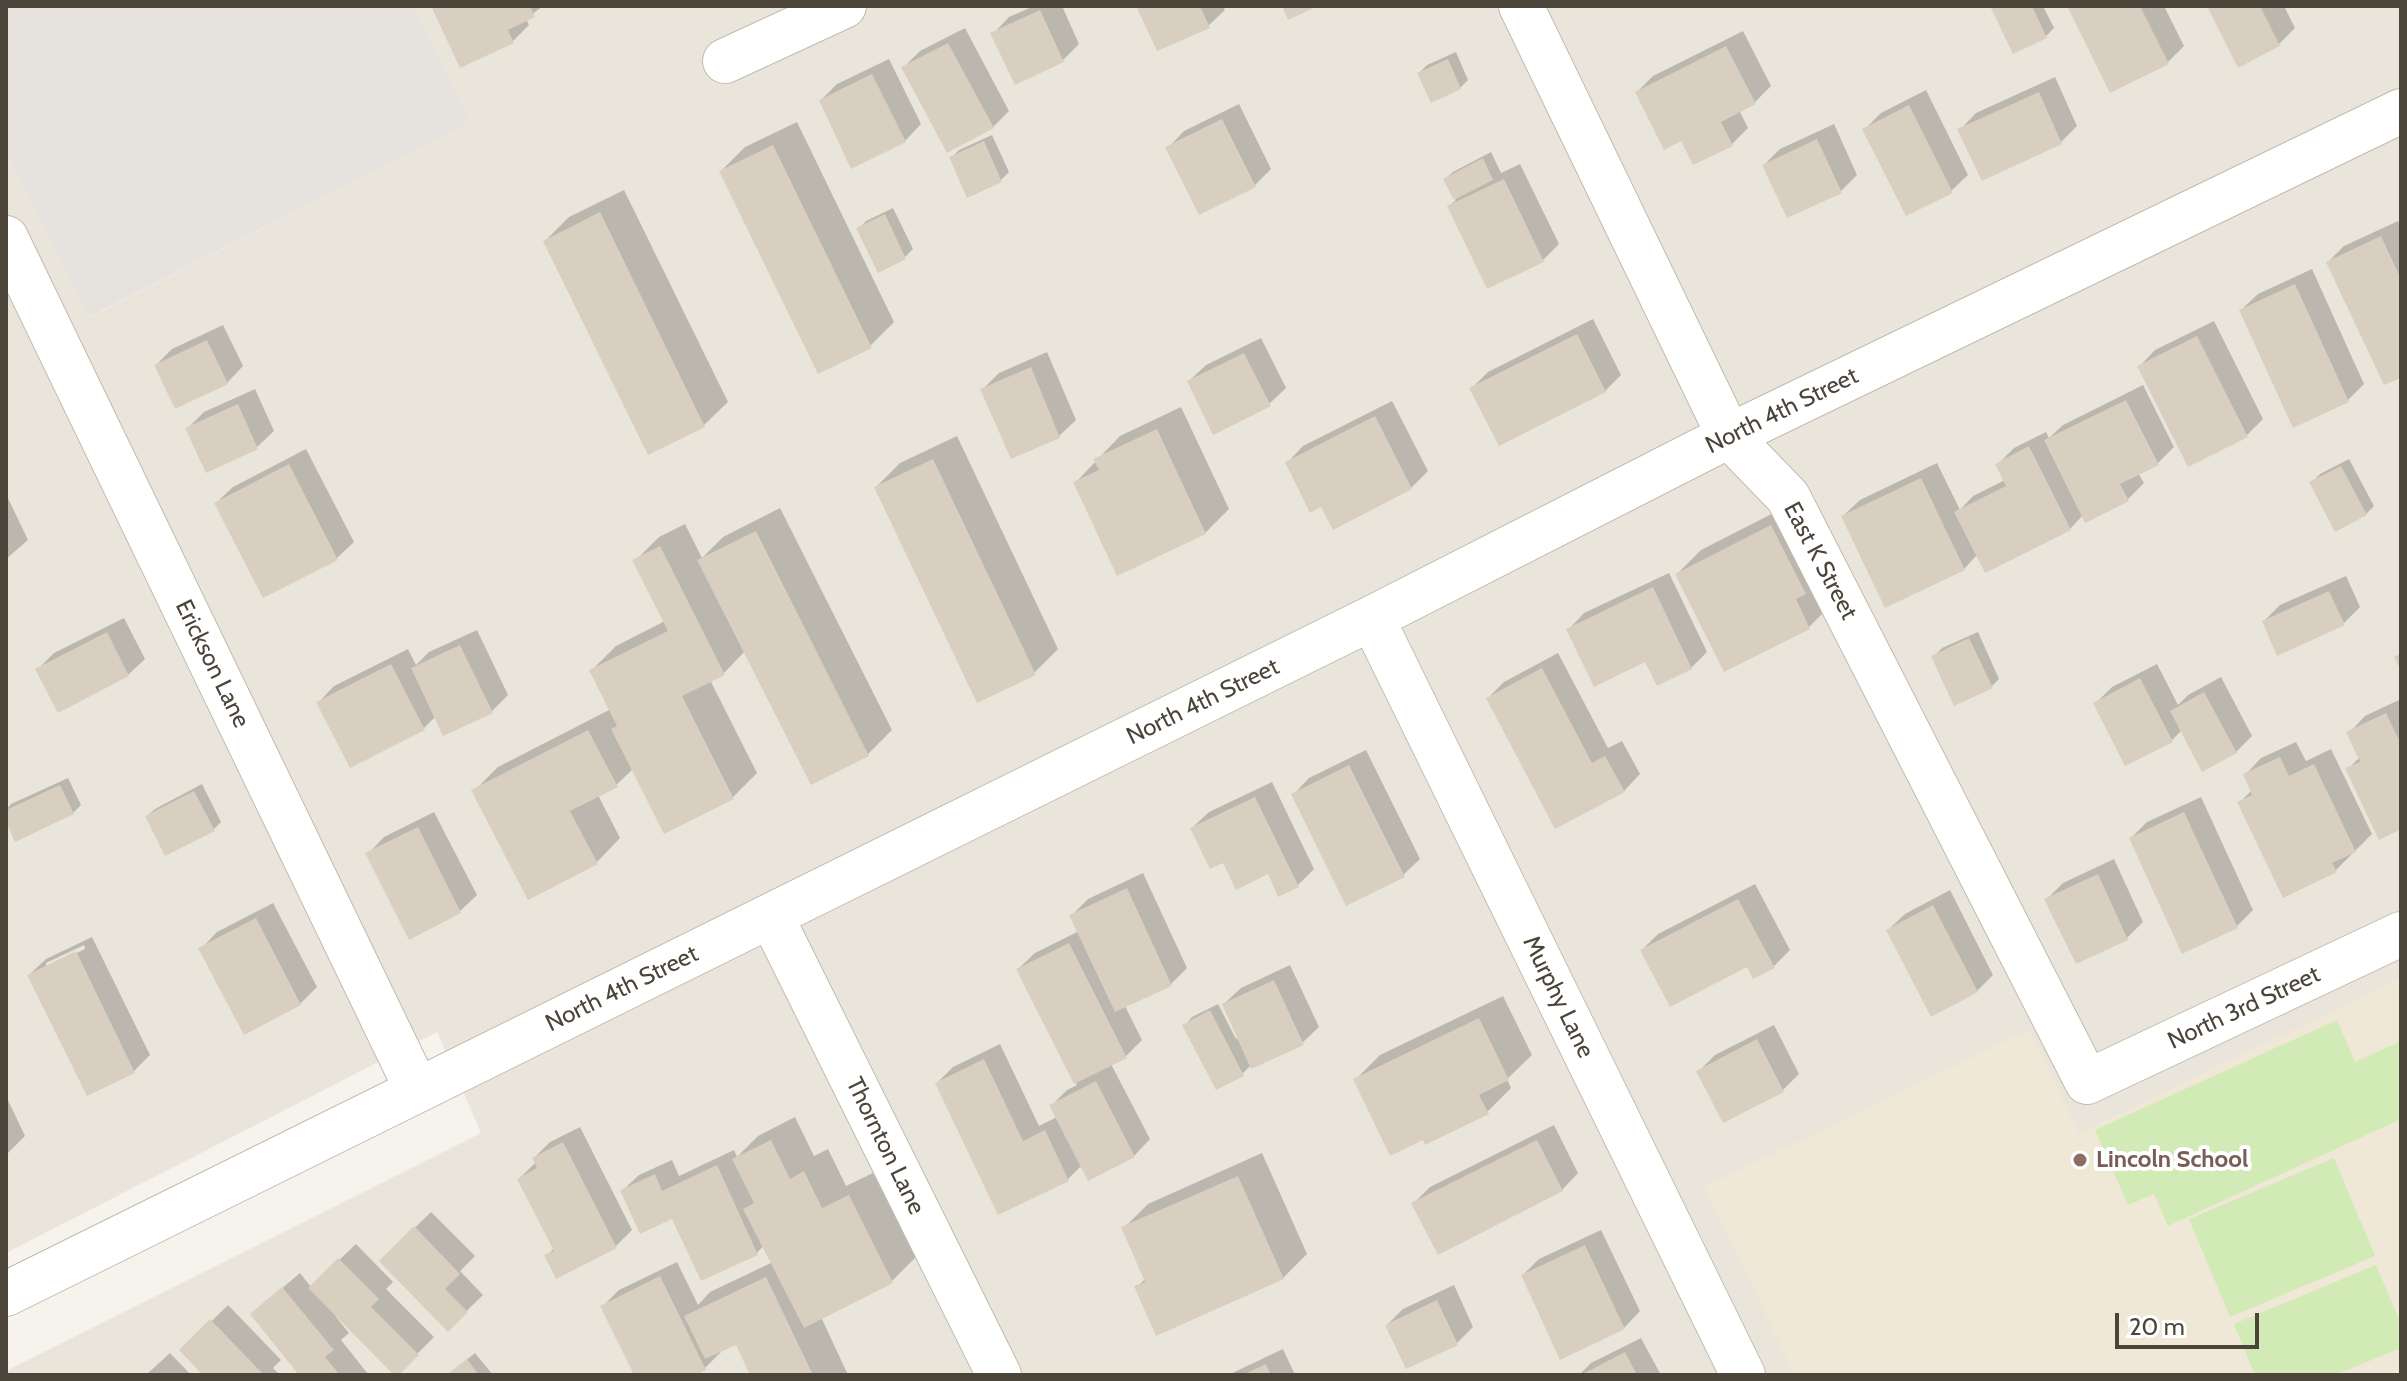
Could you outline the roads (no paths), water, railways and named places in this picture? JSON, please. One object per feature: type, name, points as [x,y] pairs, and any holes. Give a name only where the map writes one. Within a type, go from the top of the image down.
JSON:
[{"type":"street","points":[[725,61],[844,6]]},
{"type":"street","name":"East K Street","points":[[1521,6],[1729,436],[1788,497],[2087,1082]]},
{"type":"street","name":"North 4th Street","points":[[6,1294],[1372,618],[1729,436],[2401,111]]},
{"type":"street","name":"Erickson Lane","points":[[6,238],[417,1090]]},
{"type":"street","name":"Murphy Lane","points":[[1372,618],[1743,1375]]},
{"type":"street","name":"Thornton Lane","points":[[771,916],[999,1375]]},
{"type":"street","name":"North 3rd Street","points":[[2087,1082],[2401,934]]},
{"type":"place","name":"Lincoln School","points":[[2080,1160]]}]
